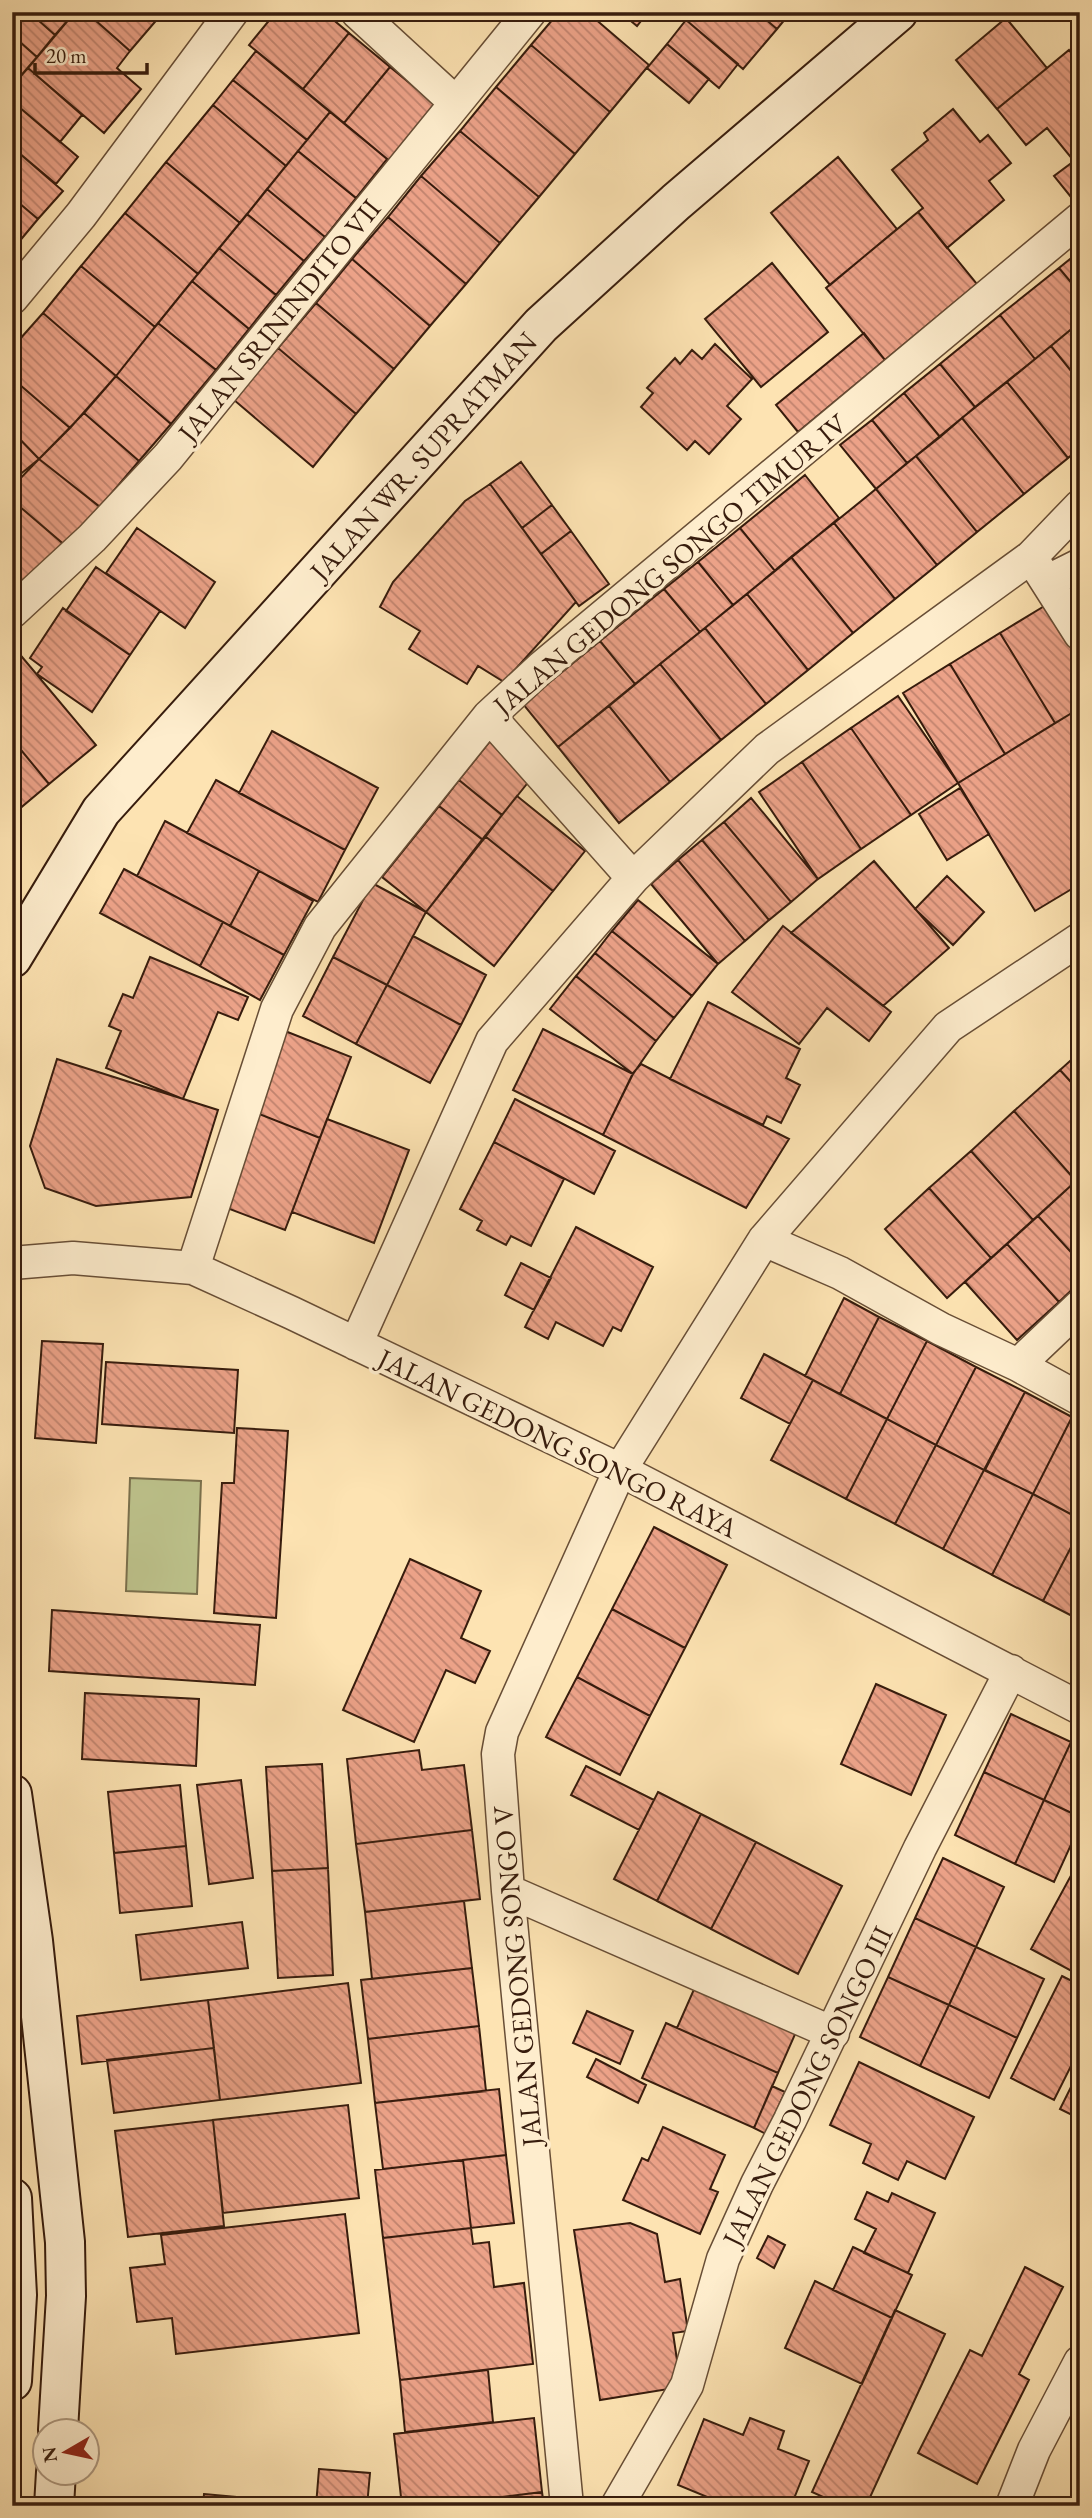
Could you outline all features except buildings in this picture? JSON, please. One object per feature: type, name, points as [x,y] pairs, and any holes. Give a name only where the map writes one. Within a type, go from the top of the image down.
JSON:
[{"type":"main road","name":"JALAN WR. SUPRATMAN","points":[[12,958],[101,811],[541,325],[676,202],[898,12]]},
{"type":"main road","points":[[14,1819],[35,1954],[65,2242],[66,2296],[59,2416]]},
{"type":"main road","points":[[12,2198],[17,2295],[12,2381]]},
{"type":"main road","points":[[17,2295],[66,2296]]},
{"type":"main road","points":[[54,2506],[55,2486]]},
{"type":"street","points":[[12,298],[81,215],[232,12]]},
{"type":"street","points":[[357,12],[456,103]]},
{"type":"street","name":"JALAN SRININDITO VII","points":[[12,612],[92,538],[168,457],[530,12]]},
{"type":"street","name":"JALAN GEDONG SONGO TIMUR IV","points":[[192,1268],[277,1009],[320,927],[489,716],[552,659],[1080,219]]},
{"type":"street","points":[[356,1344],[492,1041],[633,878],[767,749],[1039,569],[1080,506]]},
{"type":"street","points":[[1039,569],[1080,565]]},
{"type":"street","points":[[1039,569],[1080,634]]},
{"type":"street","points":[[489,716],[633,878]]},
{"type":"street","name":"JALAN GEDONG SONGO V","points":[[567,2506],[508,1891],[498,1754],[502,1732],[620,1470],[764,1240],[948,1027],[1080,939]]},
{"type":"street","points":[[764,1240],[840,1273],[941,1329],[1018,1365],[1080,1399]]},
{"type":"street","name":"JALAN GEDONG SONGO RAYA","points":[[12,1264],[74,1258],[192,1268],[620,1470],[1080,1708]]},
{"type":"street","points":[[1018,1365],[1080,1306]]},
{"type":"street","name":"JALAN GEDONG SONGO III","points":[[617,2506],[687,2385],[723,2259],[757,2184],[833,2033],[920,1848],[1011,1671]]},
{"type":"street","points":[[508,1891],[833,2033]]},
{"type":"street","points":[[1012,2506],[1034,2450],[1080,2362]]},
{"type":"green space","points":[[130,1478],[201,1481],[197,1594],[126,1591]]}]
